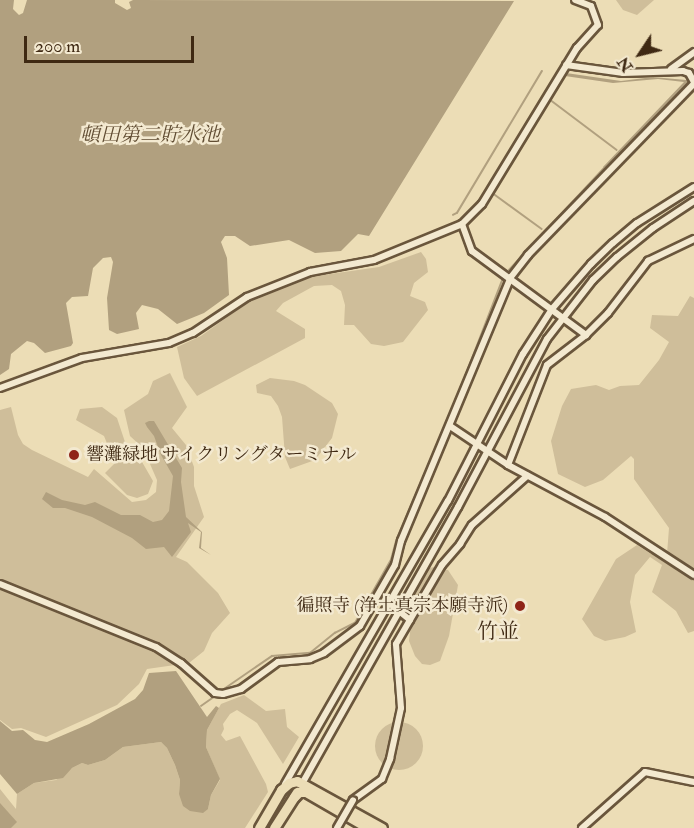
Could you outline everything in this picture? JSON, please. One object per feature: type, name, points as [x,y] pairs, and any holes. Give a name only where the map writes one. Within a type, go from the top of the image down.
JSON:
[{"type":"highway","points":[[259,828],[281,790],[301,782]]},
{"type":"highway","points":[[274,828],[299,792],[301,782]]},
{"type":"highway","points":[[301,782],[368,828]]},
{"type":"highway","points":[[301,782],[382,828]]},
{"type":"street","points":[[0,388],[60,364],[96,354],[170,343],[193,333],[247,297],[310,272],[374,260],[462,224],[474,215],[486,198],[564,68],[598,25],[591,6],[575,0]]},
{"type":"street","points":[[671,69],[694,52]]},
{"type":"street","points":[[0,584],[156,647],[181,663],[215,693],[233,693],[278,662],[317,657],[360,626],[395,565],[401,541],[511,278],[528,255],[694,83],[689,73],[671,69],[623,73],[564,68]]},
{"type":"street","points":[[301,782],[389,603],[523,354],[552,309],[591,264],[637,223],[694,187]]},
{"type":"street","points":[[301,782],[400,610],[487,452],[532,363],[562,316],[616,257],[653,228],[694,201]]},
{"type":"street","points":[[462,224],[472,250],[586,335]]},
{"type":"street","points":[[508,465],[548,365],[586,335],[608,313],[648,261],[694,239]]},
{"type":"street","points":[[450,426],[508,465],[605,517],[694,575]]},
{"type":"street","points":[[337,828],[353,800],[382,779],[390,759],[401,708],[396,644],[442,565],[472,525],[527,476]]},
{"type":"street","points":[[389,603],[410,620]]},
{"type":"street","points":[[582,828],[645,772],[694,782]]},
{"type":"shaded area","points":[[616,0],[654,0],[637,15],[623,10]]},
{"type":"shaded area","points":[[421,252],[426,259],[428,272],[414,283],[410,296],[425,302],[428,310],[403,342],[384,346],[371,344],[354,325],[344,325],[345,305],[341,291],[332,285],[314,286],[283,303],[276,311],[305,329],[305,338],[197,396],[184,378],[177,347],[201,336],[248,302],[267,292],[309,277],[379,267]]},
{"type":"shaded area","points":[[690,296],[694,298],[694,631],[688,633],[676,611],[652,592],[662,565],[650,557],[635,575],[630,602],[636,632],[605,641],[594,636],[582,619],[616,559],[637,545],[651,554],[667,554],[669,528],[634,479],[634,459],[631,456],[603,480],[585,487],[558,474],[551,441],[562,406],[571,389],[596,385],[609,390],[620,386],[639,385],[659,360],[669,342],[650,328],[652,315],[678,316]]},
{"type":"shaded area","points":[[170,373],[187,407],[172,428],[186,445],[194,467],[194,486],[204,517],[176,557],[187,562],[218,593],[230,613],[212,633],[204,651],[189,663],[147,669],[139,684],[117,705],[46,737],[21,728],[12,729],[0,720],[0,410],[11,407],[18,435],[23,444],[32,450],[88,477],[94,469],[132,502],[146,500],[156,492],[157,480],[143,448],[130,436],[124,410],[148,394],[153,381]]},
{"type":"shaded area","points":[[270,378],[305,385],[332,403],[338,414],[332,438],[315,460],[290,469],[285,457],[282,417],[278,406],[271,396],[257,393],[256,385]]},
{"type":"shaded area","points":[[102,407],[117,418],[125,442],[134,448],[153,481],[148,494],[137,498],[127,495],[105,473],[115,463],[104,436],[76,420],[80,409]]},
{"type":"shaded area","points":[[434,567],[448,570],[458,585],[449,636],[440,661],[430,665],[422,664],[415,656],[409,641],[416,581],[426,569]]},
{"type":"shaded area","points":[[244,695],[266,711],[285,709],[287,727],[299,737],[283,764],[257,723],[237,710],[230,714],[223,724],[224,729],[221,735],[226,741],[240,736],[268,792],[245,828],[0,828],[0,789],[16,809],[17,794],[34,783],[56,780],[82,763],[88,765],[105,760],[123,747],[161,742],[167,748],[175,765],[180,780],[179,794],[208,809],[211,795],[220,780],[206,747],[207,730],[221,704]]},
{"type":"shaded area","points":[[394,722],[404,722],[416,729],[423,741],[423,751],[416,763],[404,770],[394,770],[379,759],[375,751],[375,741],[386,726]]},
{"type":"water","name":"頓田第二貯水池","points":[[0,0],[14,0],[13,9],[19,15],[23,13],[27,0],[115,0],[115,3],[127,10],[131,8],[129,2],[133,0],[514,1],[369,236],[358,234],[341,251],[315,253],[289,240],[250,246],[235,236],[225,236],[221,242],[227,258],[229,295],[204,313],[177,324],[158,309],[142,305],[136,313],[139,329],[117,334],[109,330],[107,298],[113,262],[111,257],[103,258],[93,268],[88,296],[72,297],[66,303],[73,343],[71,346],[45,353],[34,343],[27,341],[11,354],[9,369],[0,375]]},
{"type":"water","points":[[566,73],[621,81],[653,77],[686,80],[694,75],[694,80],[605,169],[603,167],[684,82],[658,79],[613,83],[565,76]]},
{"type":"water","points":[[154,421],[182,468],[181,482],[186,517],[202,532],[201,548],[211,555],[199,548],[201,532],[188,523],[191,532],[172,557],[164,547],[146,549],[132,538],[92,517],[65,508],[53,508],[42,499],[46,492],[62,500],[85,505],[95,502],[121,515],[140,515],[153,522],[162,520],[169,511],[173,476],[161,455],[154,436],[145,423]]},
{"type":"water","points":[[176,671],[207,717],[216,706],[219,708],[207,730],[206,747],[220,779],[211,795],[208,809],[203,813],[190,811],[183,806],[179,794],[180,780],[175,765],[167,748],[161,742],[123,747],[105,760],[88,765],[82,763],[72,768],[63,778],[34,783],[17,794],[0,774],[0,721],[12,731],[23,730],[35,740],[47,742],[89,724],[135,699],[143,690],[149,673]]},
{"type":"water","points":[[0,803],[17,822],[11,828],[0,828]]},
{"type":"waterway","points":[[453,215],[457,213],[542,71]]},
{"type":"waterway","points":[[552,101],[617,150]]},
{"type":"waterway","points":[[509,270],[605,167]]},
{"type":"waterway","points":[[494,194],[542,229]]},
{"type":"waterway","points":[[224,689],[272,656],[310,653],[335,633],[355,623],[391,560],[396,541],[456,400],[503,278]]},
{"type":"waterway","points":[[201,706],[214,697]]},
{"type":"place","name":"響灘緑地 サイクリングターミナル","points":[[74,455]]},
{"type":"place","name":"徧照寺 (浄土真宗本願寺派)","points":[[520,606]]},
{"type":"district","name":"竹並","points":[[498,632]]}]
